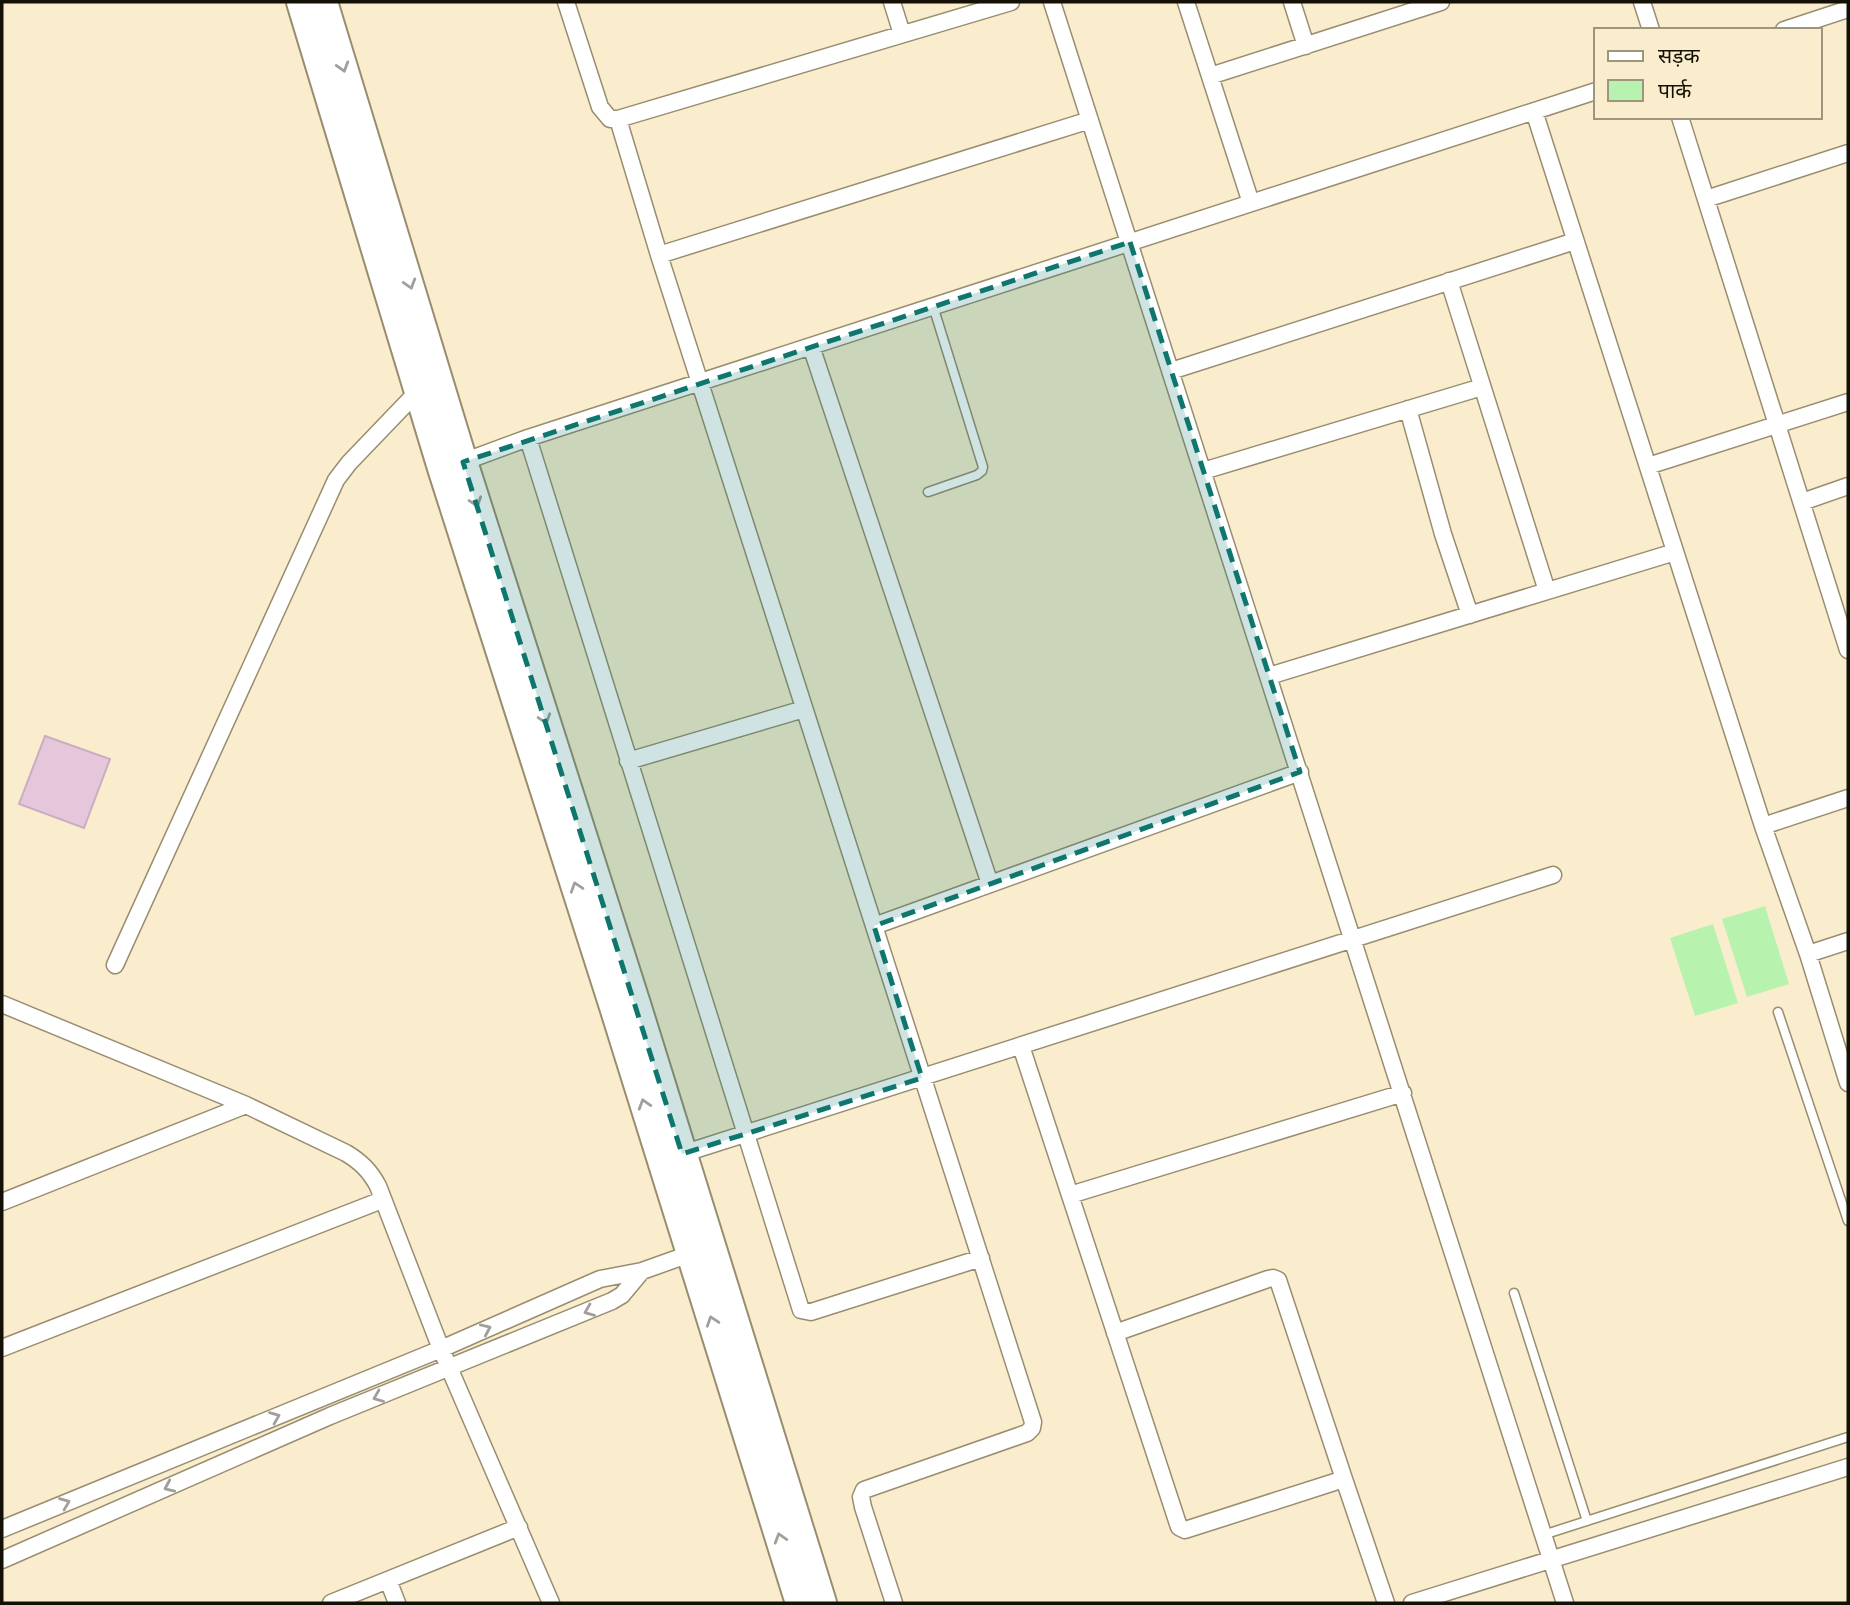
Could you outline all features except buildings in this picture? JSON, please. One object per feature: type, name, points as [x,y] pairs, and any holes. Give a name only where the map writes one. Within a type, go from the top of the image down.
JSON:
[{"type":"highway","points":[[301,2],[442,468],[701,1250],[822,1603]]},
{"type":"highway","points":[[323,2],[463,462],[682,1154],[701,1250],[800,1603]]},
{"type":"street","points":[[566,2],[600,107],[610,119],[618,119],[1011,2]]},
{"type":"street","points":[[892,2],[902,34]]},
{"type":"street","points":[[1052,2],[1565,1603]]},
{"type":"street","points":[[1186,2],[1251,203]]},
{"type":"street","points":[[1292,2],[1306,46]]},
{"type":"street","points":[[1210,76],[1441,2]]},
{"type":"street","points":[[1642,2],[1650,28]]},
{"type":"street","points":[[1790,28],[1848,9]]},
{"type":"street","points":[[463,462],[527,438],[1594,92]]},
{"type":"street","points":[[1534,111],[1763,826],[1848,1079]]},
{"type":"street","points":[[618,119],[699,382],[1031,1413],[1032,1428],[1027,1433],[864,1490],[861,1497],[863,1507],[894,1603]]},
{"type":"street","points":[[1681,119],[1848,650]]},
{"type":"street","points":[[659,255],[1090,120]]},
{"type":"street","points":[[1706,199],[1848,153]]},
{"type":"street","points":[[1171,371],[1575,241]]},
{"type":"street","points":[[1449,281],[1546,591]]},
{"type":"street","points":[[811,346],[990,884]]},
{"type":"street","points":[[1203,471],[1482,387]]},
{"type":"street","points":[[115,965],[336,480],[420,389]]},
{"type":"street","points":[[1648,466],[1848,402]]},
{"type":"street","points":[[1408,409],[1443,534],[1470,615]]},
{"type":"street","points":[[527,438],[801,1310],[811,1312],[981,1258]]},
{"type":"street","points":[[1802,502],[1848,486]]},
{"type":"street","points":[[1269,676],[1675,552]]},
{"type":"street","points":[[628,761],[804,709]]},
{"type":"street","points":[[874,926],[1300,772]]},
{"type":"street","points":[[1763,826],[1848,798]]},
{"type":"street","points":[[682,1154],[1553,876]]},
{"type":"street","points":[[1808,954],[1848,941]]},
{"type":"street","points":[[2,1004],[246,1105],[360,1161],[371,1172],[441,1349],[551,1603]]},
{"type":"street","points":[[1021,1046],[1181,1529],[1185,1530],[1344,1479]]},
{"type":"street","points":[[1070,1195],[1403,1093]]},
{"type":"street","points":[[2,1202],[246,1105]]},
{"type":"street","points":[[2,1348],[382,1200]]},
{"type":"street","points":[[2,1529],[441,1349],[600,1279],[642,1271],[701,1250]]},
{"type":"street","points":[[2,1560],[330,1416],[612,1301],[622,1295],[642,1271]]},
{"type":"street","points":[[1115,1334],[1268,1279],[1278,1280],[1386,1603]]},
{"type":"street","points":[[1412,1603],[1848,1467]]},
{"type":"street","points":[[331,1603],[519,1527]]},
{"type":"street","points":[[387,1580],[397,1603]]},
{"type":"lane","points":[[928,492],[977,475],[983,467],[933,306]]},
{"type":"lane","points":[[1778,1012],[1848,1221]]},
{"type":"lane","points":[[1514,1293],[1587,1521]]},
{"type":"lane","points":[[1543,1535],[1848,1437]]},
{"type":"highlighted area","points":[[1130,242],[1300,772],[874,926],[922,1078],[682,1154],[463,462]]},
{"type":"green space","points":[[1765,906],[1789,984],[1747,997],[1722,919]]},
{"type":"green space","points":[[1713,924],[1738,1003],[1695,1016],[1670,938]]}]
